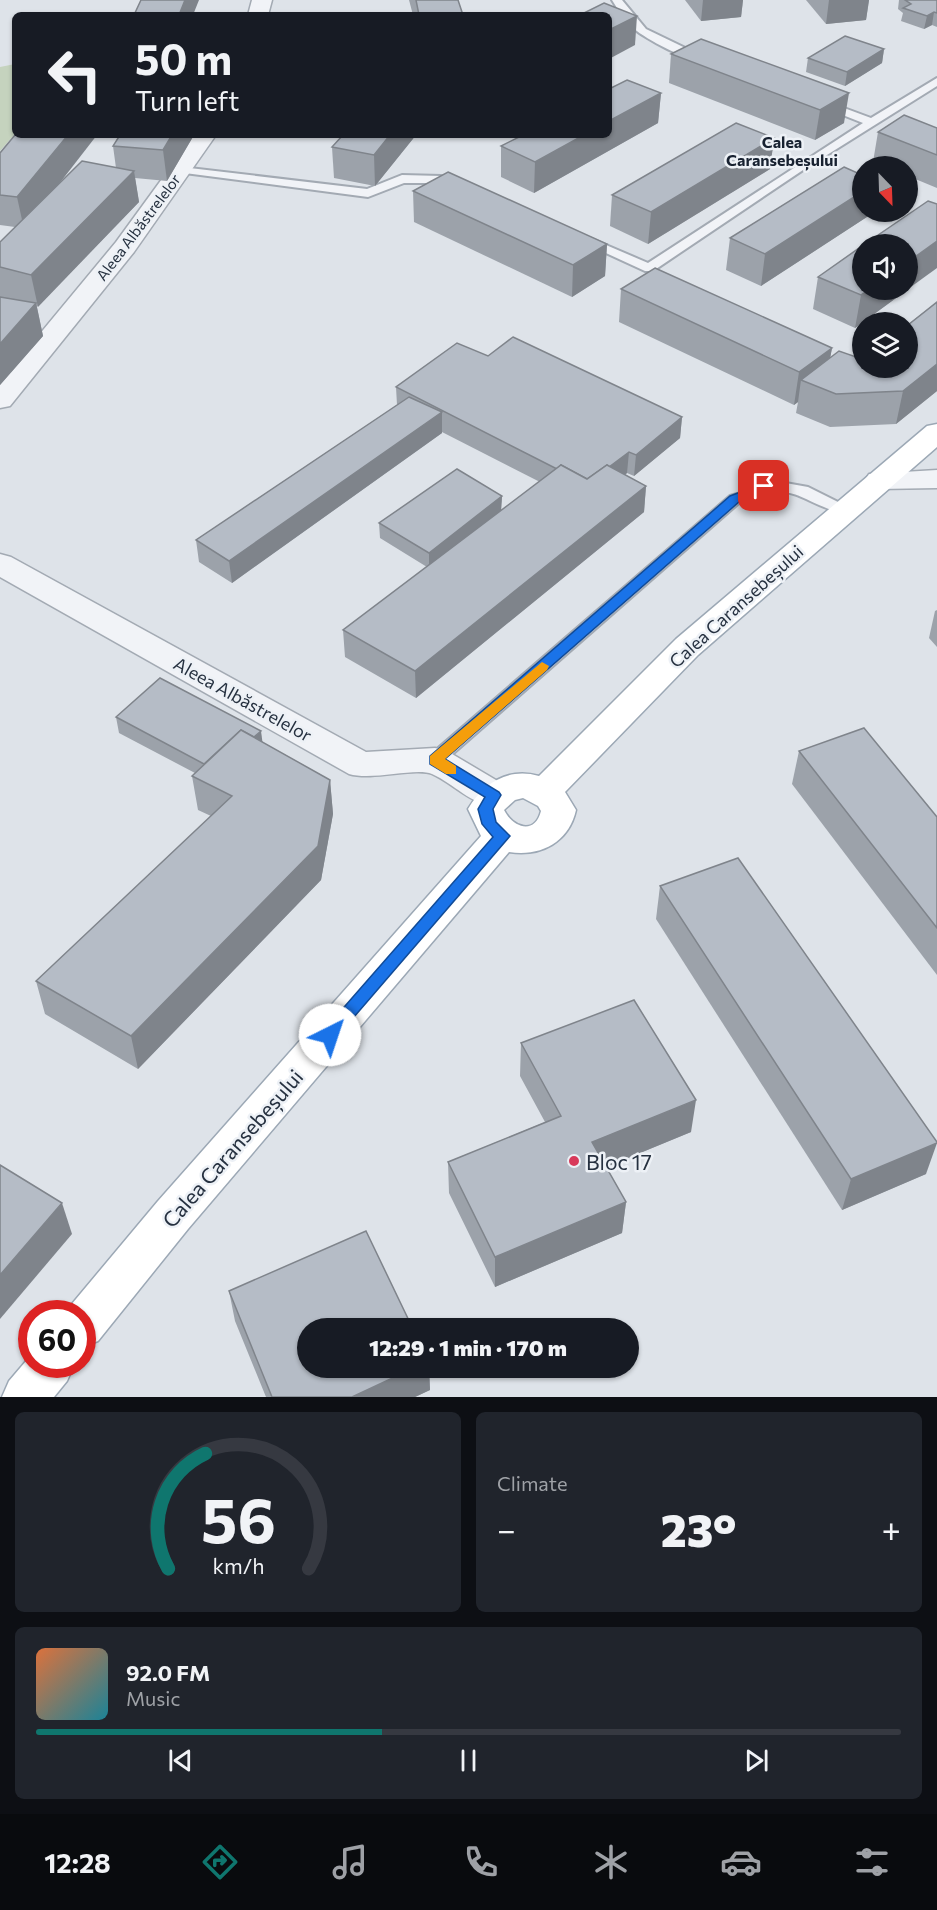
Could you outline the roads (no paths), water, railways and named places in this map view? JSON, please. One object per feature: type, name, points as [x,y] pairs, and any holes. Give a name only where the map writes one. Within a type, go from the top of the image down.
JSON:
[{"type":"main road","name":"Calea Caransebeșului","points":[[545,791],[687,647],[937,432]]},
{"type":"main road","points":[[527,785],[545,791],[557,802],[560,816],[554,829],[539,838],[520,841],[502,836],[489,824],[486,809],[494,795],[508,787],[527,785]]},
{"type":"main road","name":"Calea Caransebeșului","points":[[96,1309],[173,1215],[502,836]]},
{"type":"main road","points":[[25,1397],[40,1378]]},
{"type":"street","name":"Aleea Albăstrelelor","points":[[0,400],[64,324],[203,138]]},
{"type":"street","points":[[879,480],[937,479]]},
{"type":"street","name":"Aleea Albăstrelelor","points":[[0,564],[361,765],[435,760]]},
{"type":"street","points":[[435,760],[494,795]]},
{"type":"lane","points":[[617,0],[629,21],[641,32],[715,63]]},
{"type":"lane","points":[[573,236],[649,268],[937,81]]},
{"type":"lane","points":[[816,101],[872,122]]},
{"type":"lane","points":[[181,170],[368,193],[402,180],[441,180],[463,189]]},
{"type":"lane","points":[[435,760],[735,499],[764,486],[798,487],[845,509]]},
{"type":"place","name":"Bloc 17","points":[[574,1161]]},
{"type":"district","name":"Calea Caransebeșului","points":[[782,150]]}]
